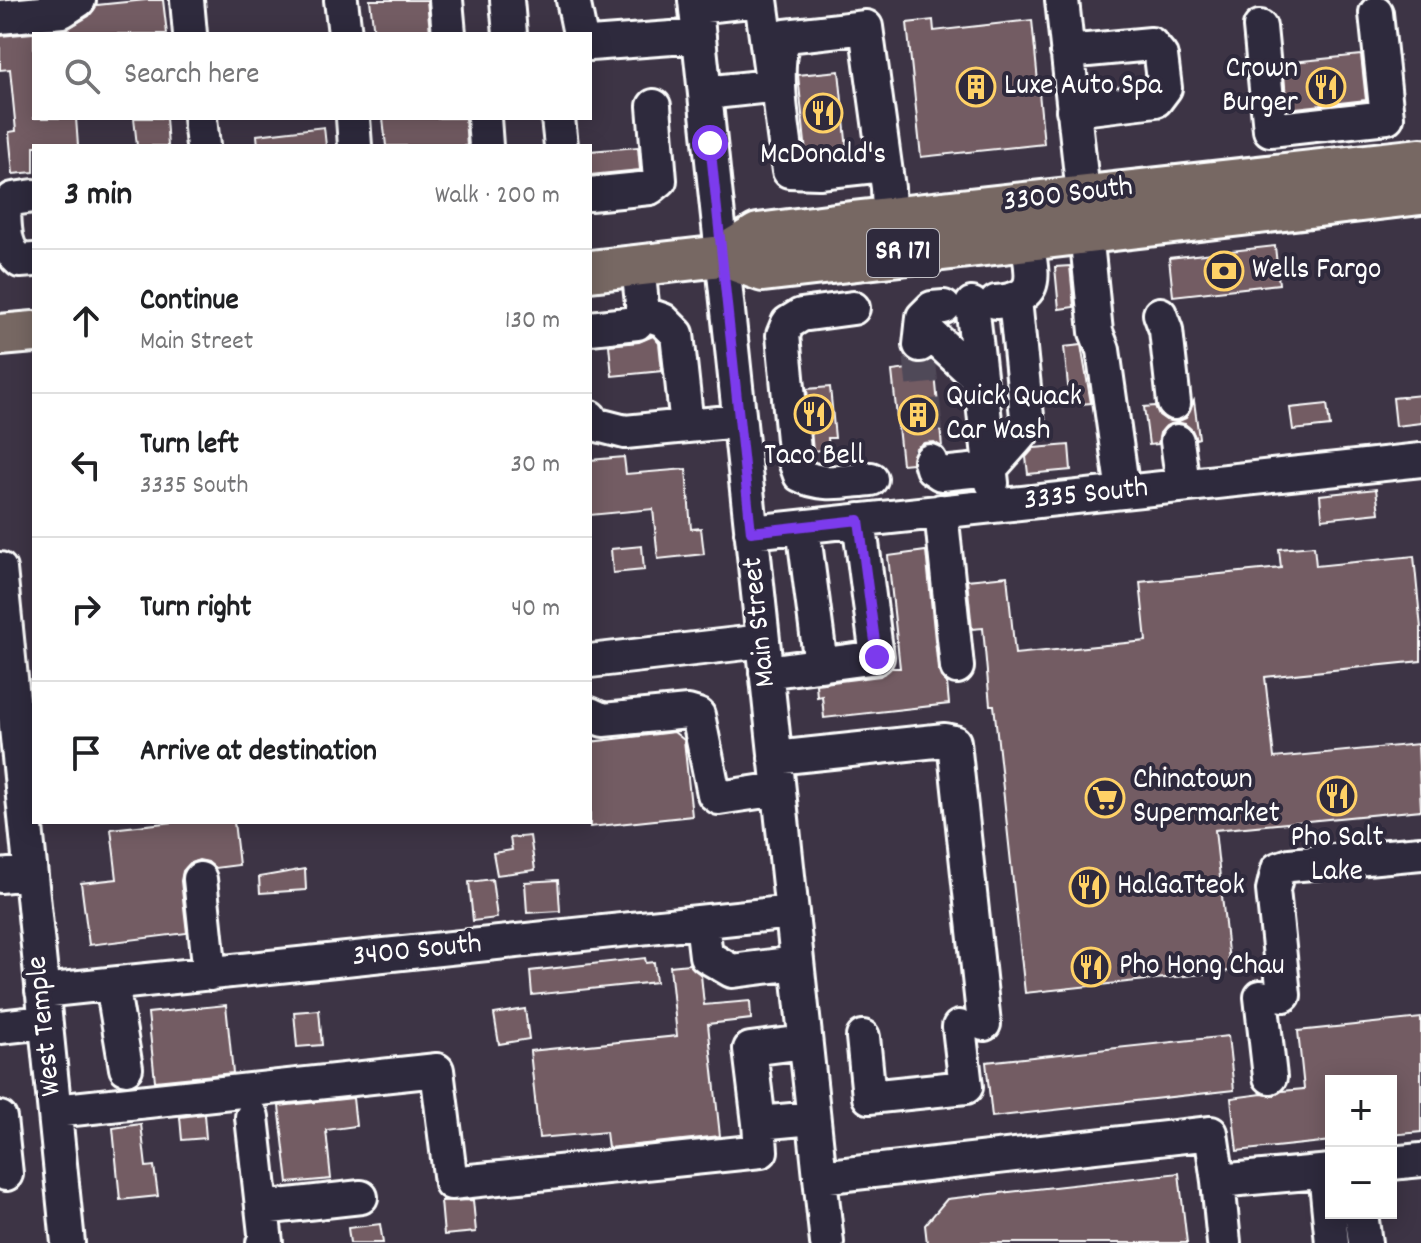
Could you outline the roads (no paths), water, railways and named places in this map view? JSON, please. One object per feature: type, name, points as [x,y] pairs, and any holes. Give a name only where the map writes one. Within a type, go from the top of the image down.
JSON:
[{"type":"main road","name":"3300 South","points":[[722,256],[763,271],[1027,239],[1084,213],[1421,159]]},
{"type":"main road","name":"3300 South","points":[[592,271],[722,256],[758,234],[889,217],[1084,213],[1421,194]]},
{"type":"main road","points":[[0,335],[32,332]]},
{"type":"street","points":[[0,17],[62,11],[79,0]]},
{"type":"street","points":[[187,0],[190,32]]},
{"type":"street","points":[[341,0],[345,32]]},
{"type":"street","points":[[446,0],[449,32]]},
{"type":"street","points":[[507,0],[510,32]]},
{"type":"street","points":[[573,0],[580,32]]},
{"type":"street","points":[[592,43],[760,0],[771,72],[779,85]]},
{"type":"street","points":[[1062,0],[1096,332],[1103,350],[1123,492]]},
{"type":"street","points":[[884,165],[819,172],[789,171],[779,85],[781,45],[786,36],[865,13],[884,165],[889,217]]},
{"type":"street","points":[[1260,27],[1270,130],[1387,117],[1376,13]]},
{"type":"street","name":"Main Street","points":[[697,14],[827,1243]]},
{"type":"street","points":[[1067,52],[1151,44],[1161,56],[1165,88],[1156,100],[1073,110]]},
{"type":"street","points":[[705,93],[779,85]]},
{"type":"street","points":[[592,194],[650,188],[660,180],[654,106]]},
{"type":"street","points":[[200,120],[203,144]]},
{"type":"street","points":[[353,120],[355,144]]},
{"type":"street","points":[[484,120],[486,144]]},
{"type":"street","points":[[558,120],[561,144]]},
{"type":"street","points":[[32,196],[13,199],[4,209],[10,253],[20,261],[32,260]]},
{"type":"street","points":[[943,319],[1015,300],[1027,293],[1033,283],[1027,239]]},
{"type":"street","points":[[592,328],[637,323],[643,313],[638,266]]},
{"type":"street","points":[[930,461],[932,468],[941,474],[990,469],[1028,426],[1015,300]]},
{"type":"street","points":[[853,308],[801,315],[788,323],[783,335],[795,461],[800,475],[811,481],[826,483],[871,479]]},
{"type":"street","points":[[643,313],[663,320],[677,334],[687,426]]},
{"type":"street","points":[[1160,314],[1166,330],[1174,403]]},
{"type":"street","points":[[943,319],[980,380],[995,506]]},
{"type":"street","points":[[943,319],[980,380]]},
{"type":"street","points":[[592,420],[594,424],[625,432],[739,421]]},
{"type":"street","points":[[1177,441],[1183,485]]},
{"type":"street","name":"3335 South","points":[[751,532],[1421,460]]},
{"type":"street","points":[[941,511],[957,667]]},
{"type":"street","points":[[592,661],[764,656],[821,665],[877,657],[859,520]]},
{"type":"street","points":[[803,527],[821,665]]},
{"type":"street","name":"West Temple","points":[[0,569],[15,874],[44,1006],[68,1243]]},
{"type":"street","points":[[592,715],[603,720],[688,712],[698,715],[714,794],[719,798],[777,773],[945,740],[954,742],[972,1026],[966,1087],[869,1097],[863,1037]]},
{"type":"street","points":[[1270,1077],[1273,890],[1278,869],[1290,865],[1421,853]]},
{"type":"street","points":[[200,879],[210,974]]},
{"type":"street","name":"3400 South","points":[[0,1027],[44,1006],[112,984],[792,912]]},
{"type":"street","points":[[702,922],[706,956],[732,971],[797,963]]},
{"type":"street","points":[[112,984],[126,1068]]},
{"type":"street","points":[[55,1111],[437,1070],[451,1183],[761,1151],[750,1049],[805,1042]]},
{"type":"street","points":[[252,1117],[266,1243],[263,1243]]},
{"type":"street","points":[[0,1118],[6,1174]]},
{"type":"street","points":[[759,1123],[813,1118]]},
{"type":"street","points":[[820,1177],[1211,1133],[1224,1243]]},
{"type":"street","points":[[1397,1162],[1421,1160]]},
{"type":"street","points":[[1218,1181],[1325,1171]]},
{"type":"street","points":[[1397,1183],[1421,1180]]},
{"type":"street","points":[[262,1208],[361,1197]]},
{"type":"street","points":[[1331,1219],[1332,1243]]},
{"type":"street","points":[[1362,1219],[1365,1243]]},
{"type":"street","points":[[1374,1219],[1377,1243]]},
{"type":"tunnel","points":[[919,352],[930,461]]},
{"type":"place","name":"Luxe Auto Spa","points":[[976,87]]},
{"type":"place","name":"Crown Burger","points":[[1326,87]]},
{"type":"place","name":"McDonald's","points":[[823,113]]},
{"type":"place","name":"Wells Fargo","points":[[1224,271]]},
{"type":"place","name":"Taco Bell","points":[[814,414]]},
{"type":"place","name":"Quick Quack Car Wash","points":[[918,415]]},
{"type":"place","name":"Pho Salt Lake","points":[[1337,796]]},
{"type":"place","name":"Chinatown Supermarket","points":[[1105,798]]},
{"type":"place","name":"HalGaTteok","points":[[1089,887]]},
{"type":"place","name":"Pho Hong Chau","points":[[1091,967]]}]
